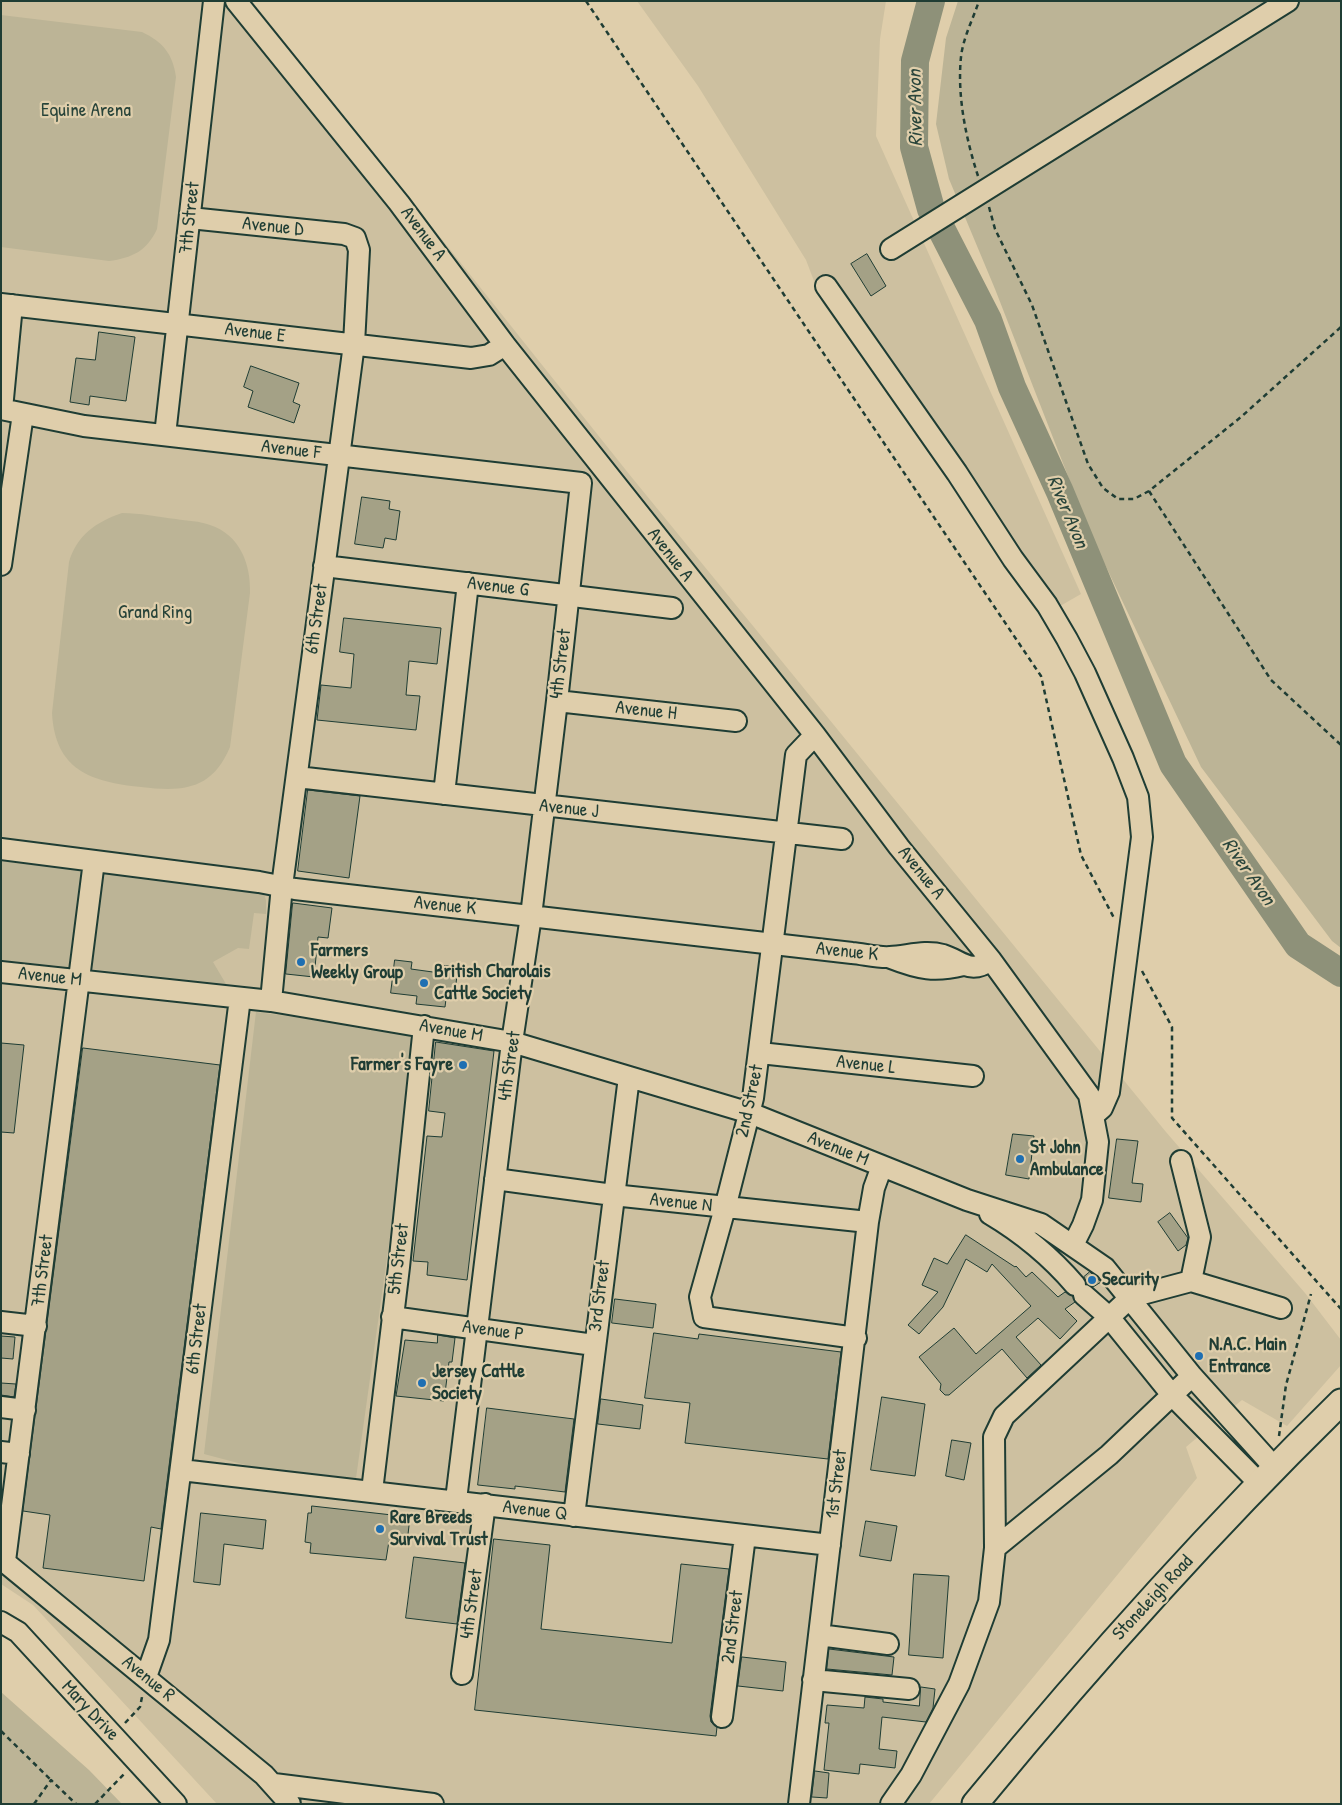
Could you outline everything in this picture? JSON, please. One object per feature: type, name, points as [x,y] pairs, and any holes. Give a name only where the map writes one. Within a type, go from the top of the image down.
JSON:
[{"type":"main road","name":"Stoneleigh Road","points":[[975,1804],[1135,1615],[1266,1475],[1341,1402]]},
{"type":"lane","name":"7th Street","points":[[165,435],[214,1]]},
{"type":"lane","name":"Avenue A","points":[[236,1],[399,203],[504,345],[815,735],[900,847],[992,960],[1089,1095],[1098,1142],[1092,1200],[1073,1245]]},
{"type":"lane","points":[[891,249],[1288,1]]},
{"type":"lane","name":"Avenue D","points":[[190,218],[344,234],[355,238]]},
{"type":"lane","name":"6th Street","points":[[271,1002],[282,886],[298,777],[338,455],[354,344],[359,250],[355,238]]},
{"type":"lane","points":[[826,286],[957,473],[1013,558],[1048,605],[1085,673],[1123,758],[1138,797],[1142,838],[1109,1092],[1102,1108],[1094,1115]]},
{"type":"lane","name":"Avenue E","points":[[7,305],[470,358],[489,355],[504,345]]},
{"type":"lane","points":[[1,409],[7,305]]},
{"type":"lane","name":"Avenue F","points":[[1,409],[84,426],[581,483]]},
{"type":"lane","points":[[1,565],[24,414]]},
{"type":"lane","points":[[581,483],[600,465]]},
{"type":"lane","name":"4th Street","points":[[456,1500],[512,1042],[531,916],[542,806],[557,701],[581,483]]},
{"type":"lane","name":"Avenue G","points":[[324,566],[672,608]]},
{"type":"lane","points":[[444,794],[468,583]]},
{"type":"lane","name":"Avenue H","points":[[557,701],[736,721]]},
{"type":"lane","name":"2nd Street","points":[[815,735],[796,755],[760,1053],[750,1113],[726,1208],[700,1297],[704,1317],[856,1338]]},
{"type":"lane","name":"Avenue J","points":[[298,777],[842,839]]},
{"type":"lane","name":"Avenue K","points":[[1,849],[282,886],[773,944],[890,957],[917,953],[943,955],[963,965],[984,965],[992,960]]},
{"type":"lane","name":"7th Street","points":[[3,1560],[10,1453],[25,1410],[94,861]]},
{"type":"lane","name":"Avenue M","points":[[1,972],[271,1002],[512,1042],[750,1113],[967,1200]]},
{"type":"lane","name":"6th Street","points":[[146,1677],[160,1640],[240,998]]},
{"type":"lane","name":"5th Street","points":[[372,1492],[424,1026]]},
{"type":"lane","name":"Avenue L","points":[[760,1053],[973,1076]]},
{"type":"lane","name":"3rd Street","points":[[574,1516],[629,1077]]},
{"type":"lane","points":[[1181,1161],[1200,1237],[1191,1281]]},
{"type":"lane","name":"1st Street","points":[[798,1804],[856,1338],[868,1222],[874,1188],[882,1166]]},
{"type":"lane","name":"Avenue N","points":[[495,1179],[613,1196],[868,1222]]},
{"type":"lane","points":[[967,1200],[1041,1224],[1105,1268],[1192,1376],[1266,1475]]},
{"type":"lane","points":[[967,1200],[1005,1223],[1058,1265],[1079,1290],[1109,1317],[1172,1395],[1266,1475]]},
{"type":"lane","points":[[891,1804],[911,1775],[959,1684],[989,1602],[996,1548],[994,1438],[1004,1416],[1131,1298],[1191,1281],[1281,1308]]},
{"type":"lane","name":"Avenue P","points":[[392,1317],[594,1345]]},
{"type":"lane","points":[[1,1322],[36,1326]]},
{"type":"lane","points":[[996,1548],[1110,1455],[1192,1376]]},
{"type":"lane","points":[[1,1407],[25,1410]]},
{"type":"lane","name":"Avenue Q","points":[[181,1470],[456,1500],[574,1516],[830,1545]]},
{"type":"lane","name":"4th Street","points":[[462,1674],[485,1504]]},
{"type":"lane","name":"2nd Street","points":[[722,1718],[745,1536]]},
{"type":"lane","name":"Avenue R","points":[[3,1560],[274,1784],[290,1804]]},
{"type":"lane","name":"Mary Drive","points":[[1,1622],[18,1632],[176,1804]]},
{"type":"lane","points":[[819,1635],[888,1644]]},
{"type":"lane","points":[[813,1680],[908,1689]]},
{"type":"lane","points":[[274,1784],[433,1804]]},
{"type":"path","points":[[586,1],[1041,676],[1081,855],[1172,1028],[1172,1118],[1341,1309]]},
{"type":"path","points":[[979,1],[961,56],[961,91],[966,132],[995,229],[1032,305],[1088,464],[1103,488],[1118,499],[1134,499],[1150,491],[1241,417],[1341,327]]},
{"type":"path","points":[[1150,491],[1271,680],[1341,745]]},
{"type":"path","points":[[1266,1475],[1286,1385],[1311,1294]]},
{"type":"path","points":[[113,1735],[140,1706],[146,1677]]},
{"type":"path","points":[[1,1731],[76,1804]]},
{"type":"path","points":[[95,1804],[136,1762]]},
{"type":"path","points":[[34,1804],[51,1780]]},
{"type":"shaded area","points":[[1,1],[252,1],[629,474],[1166,1132],[1305,1293],[1341,1340],[1341,1365],[1287,1426],[1242,1400],[1186,1447],[1197,1478],[929,1804],[217,1804],[33,1605],[1,1584]]},
{"type":"shaded area","points":[[637,1],[886,1],[880,39],[876,136],[1081,594],[1041,617],[983,529],[822,302],[806,260],[698,86]]},
{"type":"green space","points":[[958,1],[1341,1],[1341,948],[1332,941],[1201,767],[1091,535],[995,289],[949,179],[936,124],[946,38]]},
{"type":"green space","name":"Equine Arena","points":[[1,15],[142,32],[156,40],[169,55],[176,77],[157,229],[149,243],[138,252],[125,258],[109,261],[1,247]]},
{"type":"green space","name":"Grand Ring","points":[[122,513],[142,514],[210,525],[229,536],[236,543],[246,561],[250,593],[230,747],[223,761],[205,780],[183,788],[170,789],[123,785],[92,776],[68,760],[60,748],[55,732],[52,713],[69,562],[82,537],[96,525]]},
{"type":"green space","points":[[1,861],[87,870],[75,965],[69,967],[1,960]]},
{"type":"green space","points":[[99,871],[247,890],[264,894],[266,914],[254,913],[249,949],[238,948],[213,962],[226,984],[91,969],[87,966]]},
{"type":"green space","points":[[256,1012],[407,1032],[413,1043],[414,1066],[356,1478],[257,1468],[204,1454]]},
{"type":"green space","points":[[1,1692],[89,1770],[122,1804],[1,1804]]},
{"type":"building","points":[[867,254],[886,286],[871,296],[851,264]]},
{"type":"building","points":[[99,332],[135,337],[126,401],[90,396],[89,405],[70,402],[76,358],[95,360]]},
{"type":"building","points":[[251,366],[299,383],[293,402],[300,405],[294,423],[248,407],[253,391],[244,387]]},
{"type":"building","points":[[362,497],[390,501],[389,509],[400,511],[396,540],[385,538],[383,548],[355,544]]},
{"type":"building","points":[[344,618],[441,628],[437,664],[409,661],[406,695],[420,696],[416,730],[317,720],[321,685],[351,688],[354,654],[340,652]]},
{"type":"building","points":[[308,790],[360,796],[349,878],[298,871]]},
{"type":"building","points":[[293,903],[332,908],[328,938],[318,937],[314,977],[286,974]]},
{"type":"building","name":"British Charolais Cattle Society","points":[[395,960],[412,962],[411,969],[440,973],[440,965],[458,967],[454,1000],[446,999],[445,1007],[416,1004],[417,996],[391,993]]},
{"type":"building","points":[[436,1042],[494,1051],[467,1280],[427,1275],[428,1262],[413,1261],[427,1136],[442,1137],[445,1113],[429,1111]]},
{"type":"building","points":[[1,1043],[24,1045],[14,1133],[1,1132]]},
{"type":"building","points":[[83,1048],[220,1065],[161,1529],[151,1527],[144,1581],[43,1568],[50,1515],[23,1511]]},
{"type":"building","name":"St John Ambulance","points":[[1013,1134],[1034,1136],[1029,1179],[1006,1175]]},
{"type":"building","points":[[1117,1139],[1138,1141],[1132,1183],[1143,1184],[1141,1202],[1109,1198]]},
{"type":"building","points":[[1170,1213],[1188,1238],[1186,1245],[1178,1251],[1158,1222]]},
{"type":"building","points":[[966,1235],[1016,1266],[1026,1277],[1032,1272],[1058,1297],[1065,1292],[1073,1296],[1075,1302],[1065,1309],[1077,1321],[1060,1339],[1038,1318],[1016,1337],[1041,1365],[1027,1378],[1002,1349],[949,1395],[945,1395],[940,1390],[941,1384],[919,1357],[954,1328],[976,1354],[1031,1306],[992,1264],[987,1272],[966,1259],[943,1307],[919,1334],[908,1325],[938,1292],[922,1285],[934,1258],[947,1264]]},
{"type":"building","points":[[1090,1272],[1101,1282],[1093,1287],[1087,1283],[1084,1277]]},
{"type":"building","points":[[615,1299],[656,1304],[653,1328],[612,1323]]},
{"type":"building","points":[[654,1333],[698,1339],[699,1334],[841,1352],[828,1459],[685,1443],[690,1403],[645,1398]]},
{"type":"building","points":[[438,1335],[455,1338],[452,1362],[449,1362],[444,1401],[396,1396],[405,1340],[437,1343]]},
{"type":"building","points":[[1,1336],[15,1337],[13,1359],[1,1358]]},
{"type":"building","points":[[1,1383],[16,1384],[14,1397],[1,1395]]},
{"type":"building","points":[[882,1397],[925,1404],[915,1476],[871,1470]]},
{"type":"building","points":[[601,1399],[643,1405],[640,1429],[598,1424]]},
{"type":"building","points":[[487,1408],[574,1419],[565,1492],[515,1486],[515,1489],[478,1485]]},
{"type":"building","points":[[952,1440],[971,1443],[964,1480],[946,1476]]},
{"type":"building","points":[[312,1506],[410,1517],[407,1543],[389,1541],[386,1560],[310,1553],[311,1543],[305,1542],[308,1513],[311,1513]]},
{"type":"building","points":[[201,1513],[266,1520],[263,1549],[224,1544],[220,1585],[194,1582]]},
{"type":"building","points":[[866,1521],[897,1526],[891,1561],[860,1556]]},
{"type":"building","points":[[494,1539],[550,1545],[541,1629],[672,1643],[681,1564],[729,1569],[710,1716],[711,1722],[717,1727],[716,1736],[475,1710]]},
{"type":"building","points":[[414,1557],[465,1563],[457,1624],[406,1618]]},
{"type":"building","points":[[914,1574],[949,1576],[943,1658],[909,1655]]},
{"type":"building","points":[[829,1649],[894,1657],[892,1675],[827,1669]]},
{"type":"building","points":[[742,1657],[786,1662],[783,1691],[738,1686]]},
{"type":"building","points":[[921,1687],[935,1689],[933,1708],[926,1722],[882,1717],[879,1749],[897,1751],[895,1768],[860,1764],[859,1774],[824,1770],[829,1723],[825,1723],[827,1705],[864,1708],[865,1697],[883,1699],[883,1702],[919,1706]]},
{"type":"building","points":[[815,1771],[829,1773],[827,1798],[812,1797]]},
{"type":"waterway","name":"River Avon","points":[[931,1],[915,61],[914,147],[931,209],[988,320],[1012,387],[1060,492],[1173,764],[1298,945],[1341,973]]},
{"type":"place","name":"Farmers Weekly Group","points":[[301,962]]},
{"type":"place","name":"British Charolais Cattle Society","points":[[424,983]]},
{"type":"place","name":"Farmer's Fayre","points":[[463,1065]]},
{"type":"place","name":"St John Ambulance","points":[[1020,1159]]},
{"type":"place","name":"Security","points":[[1092,1280]]},
{"type":"place","name":"N.A.C. Main Entrance","points":[[1199,1356]]},
{"type":"place","name":"Jersey Cattle Society","points":[[422,1383]]},
{"type":"place","name":"Rare Breeds Survival Trust","points":[[380,1529]]}]
